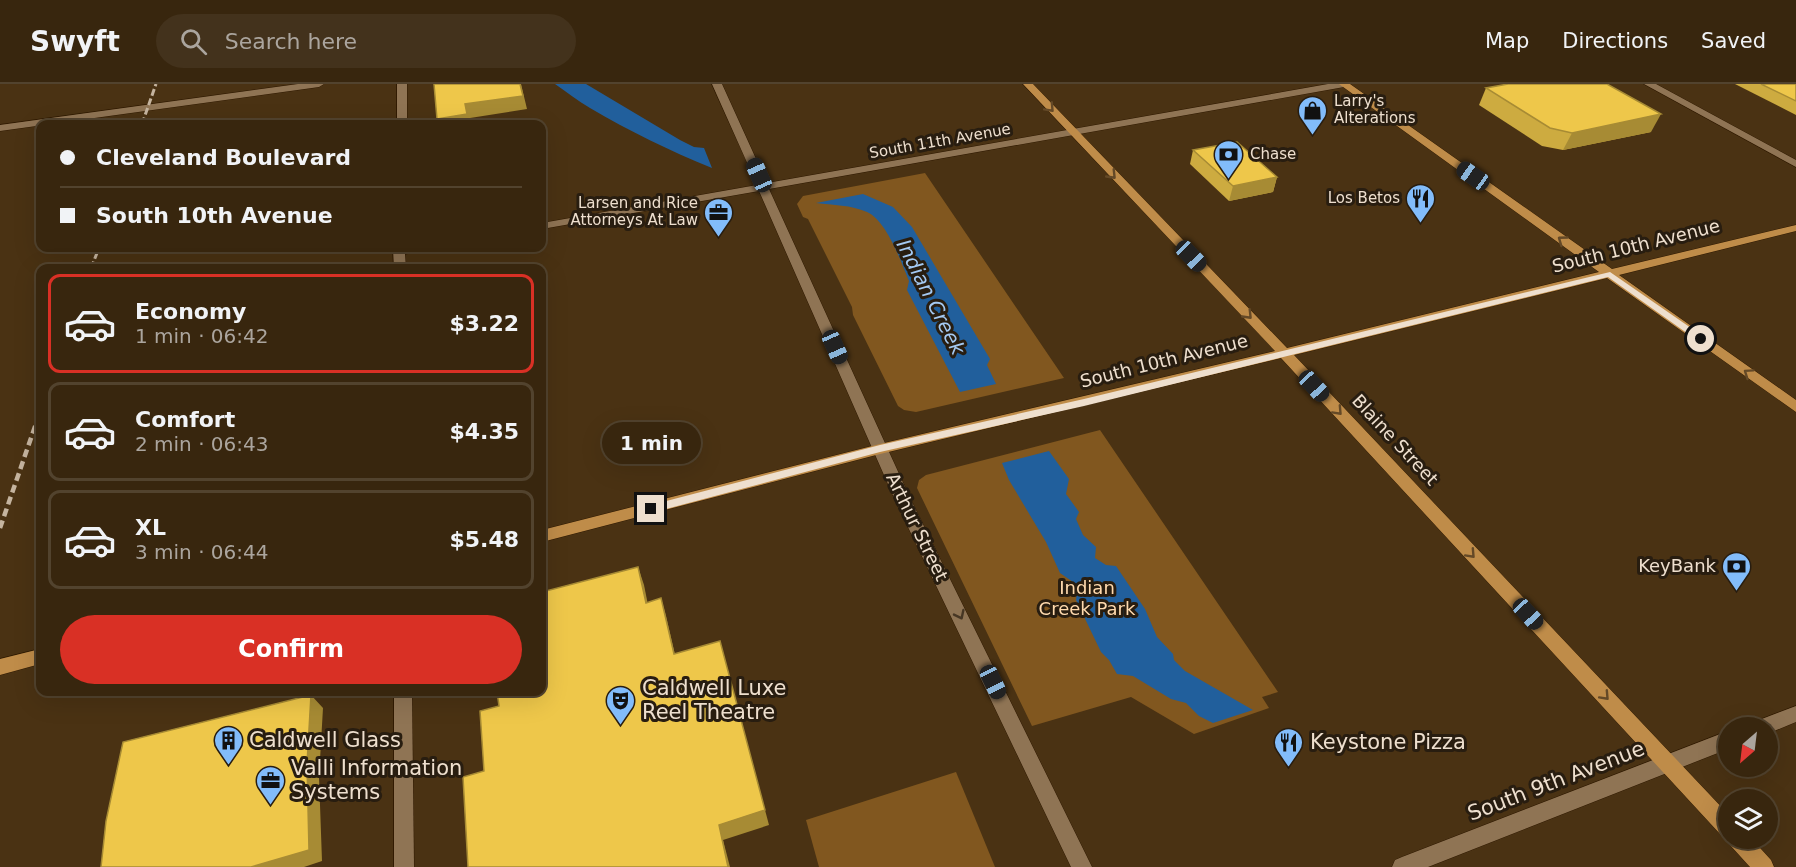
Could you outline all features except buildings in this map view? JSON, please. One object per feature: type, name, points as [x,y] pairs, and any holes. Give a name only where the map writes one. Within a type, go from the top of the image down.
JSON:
[{"type":"main road","name":"Blaine Street","points":[[1028,84],[1284,353],[1718,817]]},
{"type":"main road","points":[[1344,84],[1796,407]]},
{"type":"main road","name":"South 10th Avenue","points":[[546,535],[880,449],[1084,402],[1796,228]]},
{"type":"main road","points":[[0,667],[36,658]]},
{"type":"main road","points":[[1747,849],[1764,867]]},
{"type":"street","points":[[59,120],[148,108],[253,88],[319,84]]},
{"type":"street","points":[[402,84],[402,120]]},
{"type":"street","name":"Arthur Street","points":[[717,84],[880,449],[1082,867]]},
{"type":"street","name":"South 11th Avenue","points":[[546,225],[1344,84]]},
{"type":"street","points":[[1648,84],[1796,164]]},
{"type":"street","points":[[0,128],[36,123]]},
{"type":"street","points":[[403,696],[404,867]]},
{"type":"street","points":[[1778,721],[1796,714]]},
{"type":"street","name":"South 9th Avenue","points":[[1402,867],[1718,744]]},
{"type":"green space","points":[[925,173],[1064,378],[916,412],[904,410],[898,406],[808,219],[803,217],[797,204],[803,196]]},
{"type":"green space","name":"Indian Creek Park","points":[[1100,430],[1278,692],[1262,697],[1269,708],[1194,734],[1131,697],[1032,726],[917,488],[919,480],[926,475]]},
{"type":"green space","points":[[956,772],[995,867],[819,867],[806,820]]},
{"type":"water","points":[[555,84],[586,84],[680,140],[694,147],[704,148],[712,168],[620,125]]},
{"type":"water","name":"Indian Creek","points":[[863,194],[893,207],[912,227],[990,359],[987,365],[996,384],[960,392],[907,290],[909,281],[881,224],[867,212],[855,208],[816,203]]},
{"type":"water","points":[[1049,451],[1069,479],[1066,494],[1079,512],[1076,519],[1083,535],[1096,547],[1095,558],[1106,565],[1116,566],[1145,609],[1157,637],[1173,654],[1174,660],[1185,671],[1253,710],[1213,723],[1199,716],[1186,703],[1171,699],[1133,676],[1117,674],[1101,652],[1076,600],[1077,591],[1073,582],[1060,573],[1046,542],[1009,480],[1002,463]]},
{"type":"railway","points":[[143,120],[156,84]]},
{"type":"railway","points":[[93,264],[97,252]]},
{"type":"railway","points":[[0,528],[36,424]]},
{"type":"place","name":"Larry's Alterations","points":[[1313,136]]},
{"type":"place","name":"Chase","points":[[1229,180]]},
{"type":"place","name":"Los Betos","points":[[1421,224]]},
{"type":"place","name":"Larsen and Rice Attorneys At Law","points":[[719,238]]},
{"type":"place","name":"KeyBank","points":[[1737,592]]},
{"type":"place","name":"Caldwell Luxe Reel Theatre","points":[[621,726]]},
{"type":"place","name":"Caldwell Glass","points":[[228,766]]},
{"type":"place","name":"Keystone Pizza","points":[[1289,768]]},
{"type":"place","name":"Valli Information Systems","points":[[270,806]]},
{"type":"route","points":[[651,509],[880,449],[1084,402],[1610,274],[1701,339]]}]
